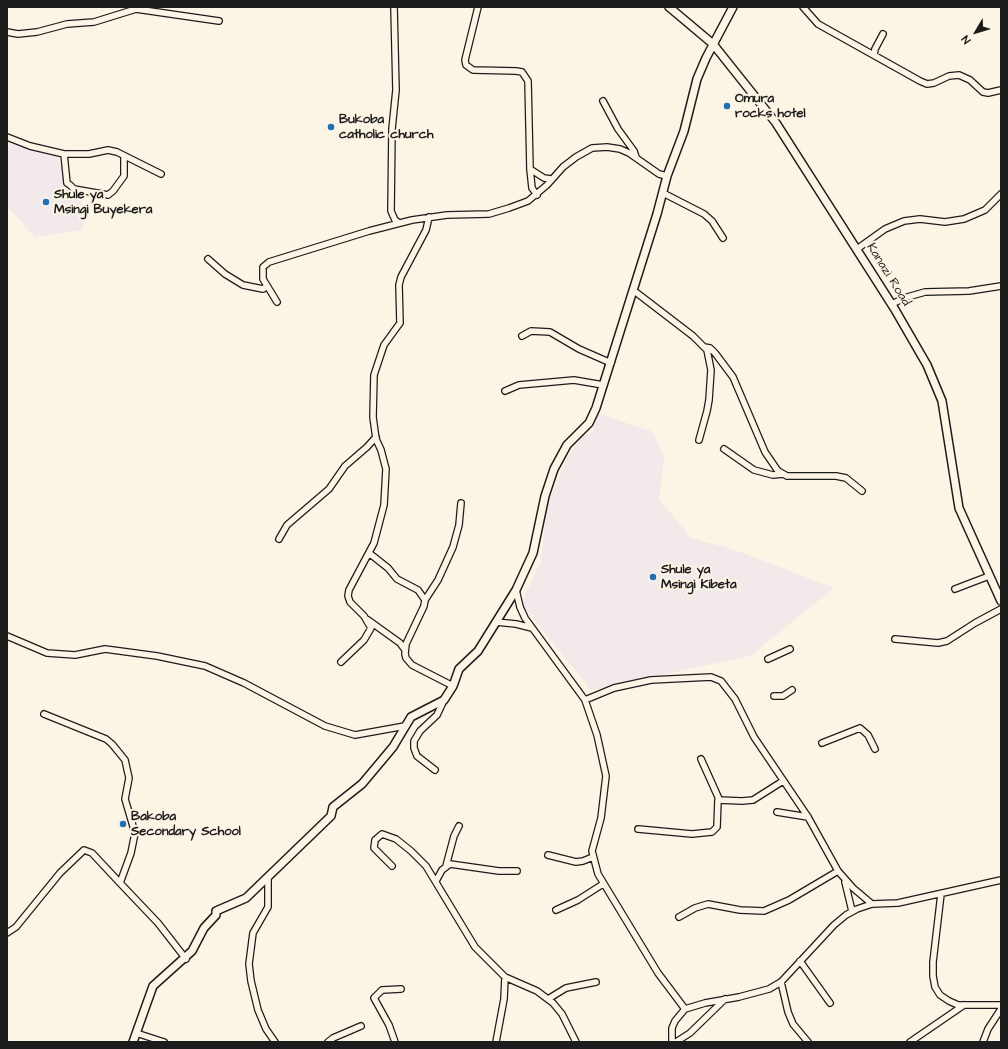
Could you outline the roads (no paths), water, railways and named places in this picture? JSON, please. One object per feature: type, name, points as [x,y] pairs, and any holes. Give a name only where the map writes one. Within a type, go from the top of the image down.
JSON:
[{"type":"street","points":[[394,7],[396,90],[392,129],[391,211],[395,220],[399,223]]},
{"type":"street","points":[[478,7],[464,60],[466,65],[473,70],[516,71],[522,72],[526,77],[529,88],[530,169],[532,188],[537,194]]},
{"type":"street","name":"Kanazi Road","points":[[668,7],[713,44],[776,123],[892,304],[927,365],[942,401],[959,508],[1001,601]]},
{"type":"street","points":[[435,770],[418,756],[414,748],[414,741],[420,730],[437,715],[453,686],[459,669],[478,650],[496,622],[516,590],[533,553],[545,496],[554,469],[567,445],[589,423],[611,363],[667,176],[684,131],[697,79],[713,44],[733,7]]},
{"type":"street","points":[[803,7],[818,24],[927,84],[959,75],[970,80],[983,92],[996,92],[1001,90]]},
{"type":"street","points":[[7,32],[18,34],[37,32],[67,24],[94,22],[136,9],[219,21]]},
{"type":"street","points":[[874,55],[875,49],[883,34]]},
{"type":"street","points":[[603,101],[618,129],[634,151],[636,158]]},
{"type":"street","points":[[7,137],[30,146],[64,154],[89,154],[108,150],[124,156],[160,174]]},
{"type":"street","points":[[278,302],[267,286],[262,272],[263,266],[269,262],[399,223],[429,217],[489,214],[528,201],[576,156],[592,148],[607,147],[620,149],[654,171],[667,176]]},
{"type":"street","points":[[64,154],[68,182],[70,185],[74,188],[108,195],[113,191],[124,176],[124,156]]},
{"type":"street","points":[[530,169],[544,178],[552,179]]},
{"type":"street","points":[[663,193],[704,214],[712,222],[723,238]]},
{"type":"street","points":[[857,249],[885,229],[904,220],[920,218],[946,222],[964,219],[985,210],[1001,194]]},
{"type":"street","points":[[429,217],[426,230],[401,277],[399,285],[400,323],[384,345],[374,376],[373,417],[376,437],[385,461],[386,478],[381,520],[369,553],[348,594],[350,602],[364,616],[400,643],[405,650],[406,658],[412,665],[453,686]]},
{"type":"street","points":[[208,259],[225,274],[243,285],[263,289],[267,286]]},
{"type":"street","points":[[892,304],[904,298],[925,292],[969,291],[1001,286]]},
{"type":"street","points":[[633,290],[693,336],[704,347],[709,358],[711,370],[708,411],[699,440]]},
{"type":"street","points":[[522,336],[531,331],[550,332],[579,349],[611,363]]},
{"type":"street","points":[[704,347],[710,348],[715,352],[733,377],[769,460],[783,474]]},
{"type":"street","points":[[505,391],[519,385],[574,380],[603,384]]},
{"type":"street","points":[[279,539],[287,525],[329,489],[345,466],[368,447],[376,437]]},
{"type":"street","points":[[724,449],[754,470],[773,475],[836,476],[846,478],[862,491]]},
{"type":"street","points":[[405,650],[425,600],[438,580],[453,547],[459,525],[461,503]]},
{"type":"street","points":[[369,553],[388,568],[397,579],[418,590],[425,600]]},
{"type":"street","points":[[955,590],[989,576]]},
{"type":"street","points":[[516,590],[520,607],[532,628],[585,700],[597,734],[606,770],[603,806],[594,839],[593,857],[603,884],[662,978],[685,1009]]},
{"type":"street","points":[[895,639],[938,643],[947,641],[975,623],[1001,609]]},
{"type":"street","points":[[341,662],[369,635],[371,627],[364,616]]},
{"type":"street","points":[[496,622],[516,624],[532,628]]},
{"type":"street","points":[[7,636],[47,653],[75,655],[105,649],[157,656],[205,666],[244,683],[325,726],[355,736],[405,726]]},
{"type":"street","points":[[768,659],[790,649]]},
{"type":"street","points":[[585,700],[602,692],[634,683],[715,677],[724,684],[735,699],[754,738],[808,817],[844,880],[872,904]]},
{"type":"street","points":[[774,696],[783,696],[792,690]]},
{"type":"street","points":[[133,1042],[154,984],[186,959],[196,946],[204,928],[216,915],[216,911],[246,898],[332,816],[333,807],[362,784],[393,747],[405,726],[416,713],[444,700]]},
{"type":"street","points":[[44,714],[106,739],[125,760],[129,778],[125,798],[135,833],[131,853],[120,883]]},
{"type":"street","points":[[822,743],[860,728],[868,736],[875,749]]},
{"type":"street","points":[[638,829],[692,834],[712,832],[717,827],[717,801],[719,799],[701,759]]},
{"type":"street","points":[[719,799],[747,801],[763,795],[783,781]]},
{"type":"street","points":[[777,812],[808,817]]},
{"type":"street","points":[[436,881],[441,871],[446,866],[454,836],[459,826]]},
{"type":"street","points":[[392,866],[374,848],[375,840],[382,834],[392,837],[411,851],[429,870],[475,947],[505,977],[536,991],[548,999],[562,1014],[576,1042]]},
{"type":"street","points":[[7,933],[16,927],[44,890],[84,850],[95,857],[120,883],[163,929],[186,959]]},
{"type":"street","points":[[548,855],[576,862],[593,857]]},
{"type":"street","points":[[446,866],[455,864],[499,871],[517,871]]},
{"type":"street","points":[[679,917],[695,908],[708,904],[740,910],[764,911],[789,900],[838,871]]},
{"type":"street","points":[[268,877],[268,907],[253,933],[249,964],[258,1010],[266,1029],[275,1042]]},
{"type":"street","points":[[844,880],[852,911]]},
{"type":"street","points":[[672,1042],[672,1028],[675,1021],[685,1009],[705,1002],[757,993],[769,989],[781,982],[834,925],[852,911],[872,904],[898,903],[1001,880]]},
{"type":"street","points":[[556,910],[578,900],[603,884]]},
{"type":"street","points":[[941,894],[932,976],[935,987],[940,995],[949,1001],[964,1005],[1001,1005]]},
{"type":"street","points":[[800,961],[830,1003]]},
{"type":"street","points":[[496,1042],[504,999],[505,977]]},
{"type":"street","points":[[548,999],[566,988],[596,982]]},
{"type":"street","points":[[781,982],[793,1024],[808,1042]]},
{"type":"street","points":[[395,1042],[387,1021],[374,998],[376,994],[383,990],[401,989]]},
{"type":"street","points":[[676,1042],[690,1033],[726,999]]},
{"type":"street","points":[[910,1042],[964,1005]]},
{"type":"street","points":[[983,1042],[988,1029],[1001,1009]]},
{"type":"street","points":[[328,1042],[333,1038],[361,1026]]},
{"type":"street","points":[[136,1033],[164,1042]]},
{"type":"place","name":"Omura rocks hotel","points":[[727,106]]},
{"type":"place","name":"Bukoba catholic church","points":[[331,127]]},
{"type":"place","name":"Shule ya Msingi Buyekera","points":[[46,202]]},
{"type":"place","name":"Shule ya Msingi Kibeta","points":[[653,577]]},
{"type":"place","name":"Bakoba Secondary School","points":[[123,824]]}]
